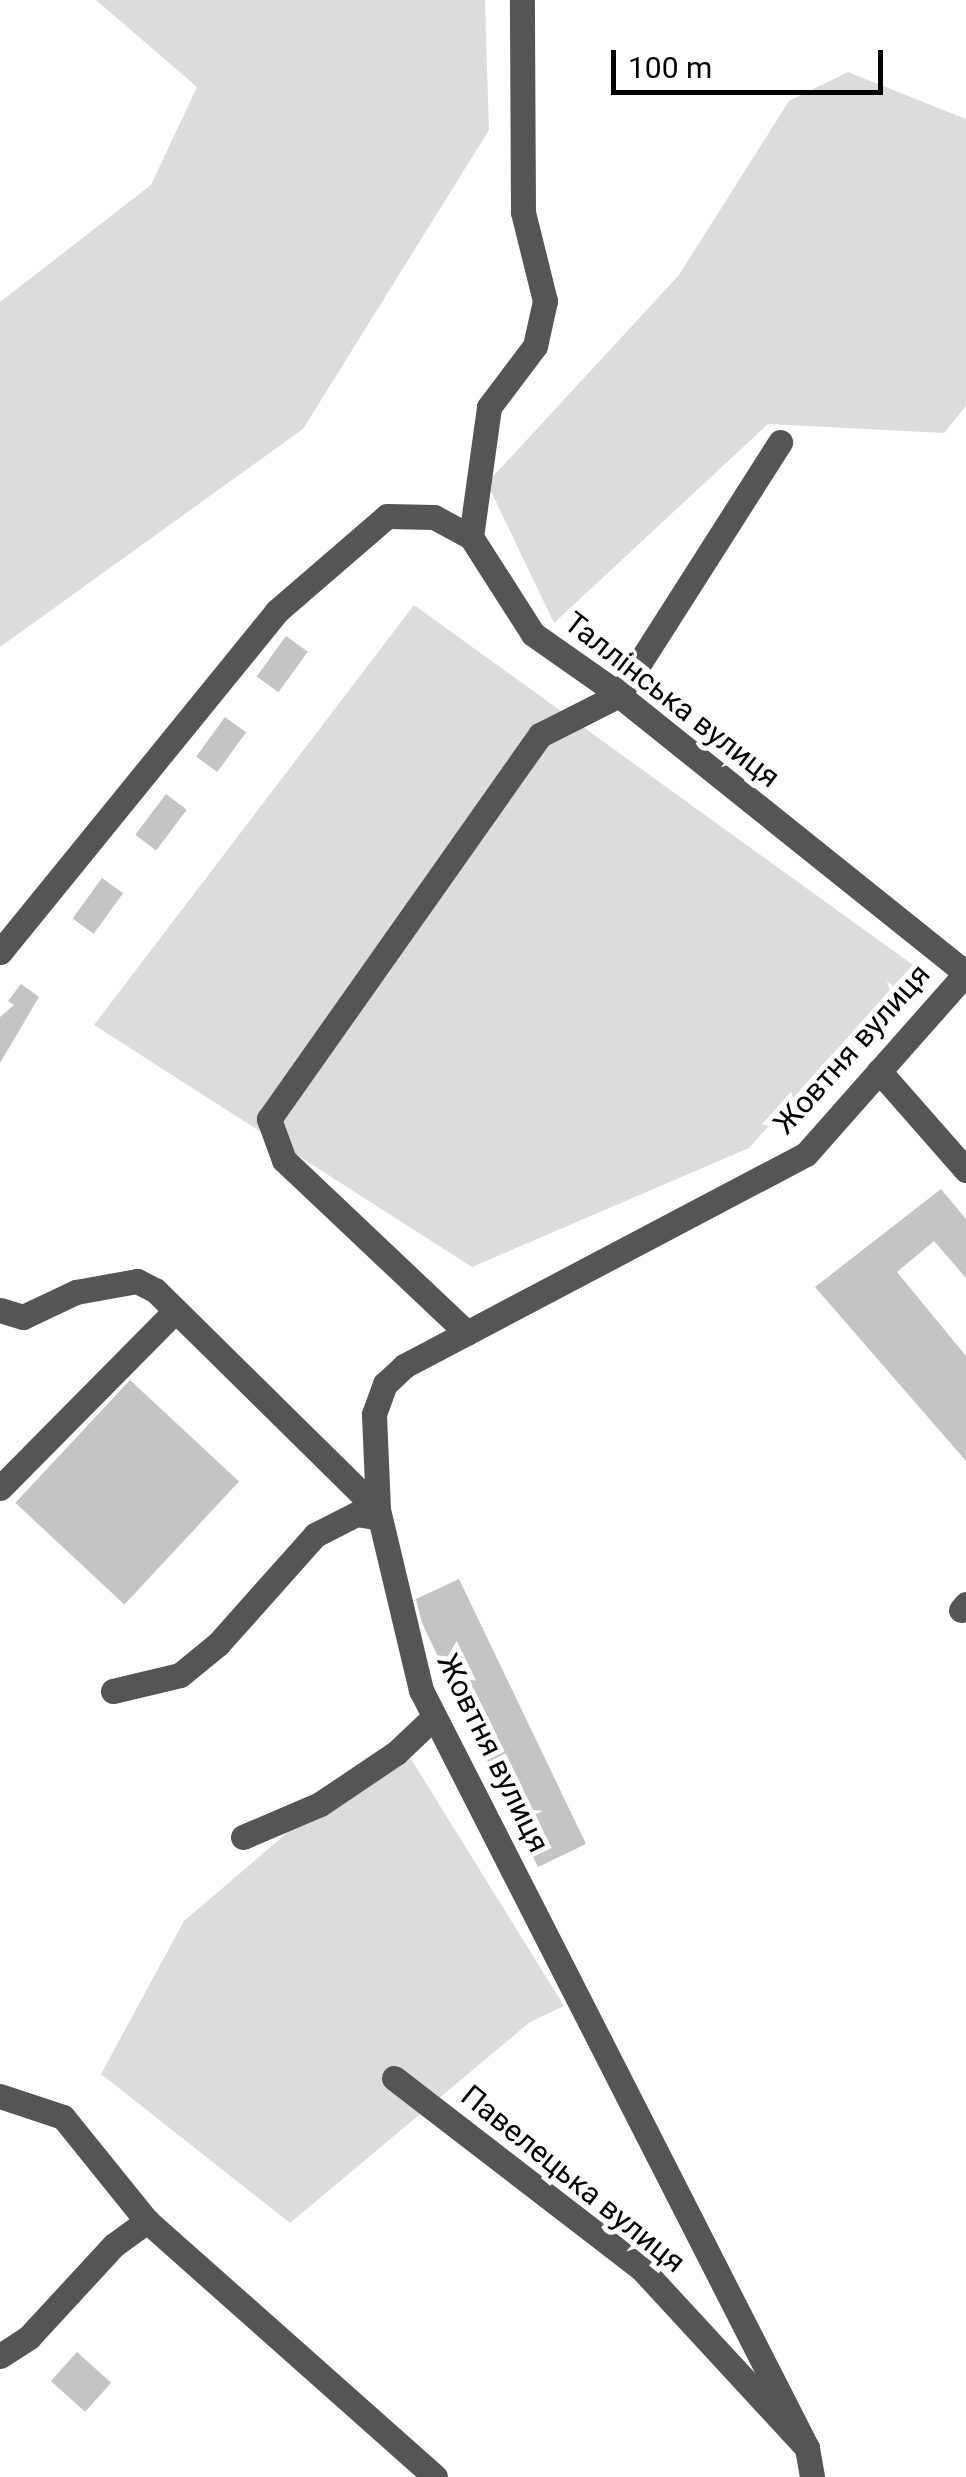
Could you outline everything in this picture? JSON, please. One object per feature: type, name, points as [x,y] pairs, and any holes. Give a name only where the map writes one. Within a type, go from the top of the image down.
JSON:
[{"type":"street","points":[[0,952],[277,610],[387,516],[434,517],[471,537],[490,407],[535,346],[544,301],[523,212],[522,0]]},
{"type":"street","points":[[467,1333],[284,1160],[270,1119],[540,735],[619,695],[780,442]]},
{"type":"street","name":"Таллінська вулиця","points":[[471,537],[533,634],[619,695],[966,973]]},
{"type":"street","name":"Жовтня вулиця","points":[[807,2448],[434,1717],[408,1650],[379,1514],[374,1414],[385,1384],[404,1366],[806,1154],[966,973]]},
{"type":"street","points":[[879,1072],[966,1170]]},
{"type":"street","points":[[0,1310],[23,1317],[76,1292],[137,1281],[175,1311],[379,1514]]},
{"type":"street","points":[[0,1488],[175,1311]]},
{"type":"street","points":[[113,1692],[180,1675],[218,1644],[316,1535],[356,1514],[379,1514]]},
{"type":"street","points":[[243,1837],[320,1804],[396,1754],[434,1717]]},
{"type":"street","name":"Павелецька вулиця","points":[[394,2078],[641,2268],[807,2448]]},
{"type":"street","points":[[0,2096],[63,2117],[147,2221],[435,2477]]},
{"type":"street","points":[[0,2356],[29,2337],[114,2246],[147,2221]]},
{"type":"street","points":[[807,2448],[812,2477]]},
{"type":"shaded area","points":[[96,0],[485,0],[489,130],[303,429],[0,647],[0,302],[151,185],[197,87]]},
{"type":"shaded area","points":[[848,72],[966,119],[966,406],[944,433],[768,424],[554,623],[487,483],[679,275],[789,101]]},
{"type":"shaded area","points":[[414,605],[913,965],[749,1148],[472,1267],[94,1025]]},
{"type":"shaded area","points":[[398,1738],[564,2006],[530,2022],[290,2223],[101,2074],[184,1921]]},
{"type":"building","points":[[286,636],[308,652],[278,692],[257,676]]},
{"type":"building","points":[[225,717],[246,732],[217,772],[196,757]]},
{"type":"building","points":[[166,794],[187,810],[156,850],[135,835]]},
{"type":"building","points":[[102,878],[123,893],[94,934],[73,918]]},
{"type":"building","points":[[21,984],[39,997],[0,1063],[0,1017],[14,1005],[8,1001]]},
{"type":"building","points":[[941,1189],[966,1219],[966,1278],[934,1241],[897,1272],[966,1356],[966,1461],[815,1287]]},
{"type":"building","points":[[130,1380],[239,1482],[124,1604],[15,1503]]},
{"type":"building","points":[[459,1579],[586,1844],[538,1867],[422,1623],[416,1599]]},
{"type":"building","points":[[77,2352],[111,2383],[85,2412],[51,2381]]}]
